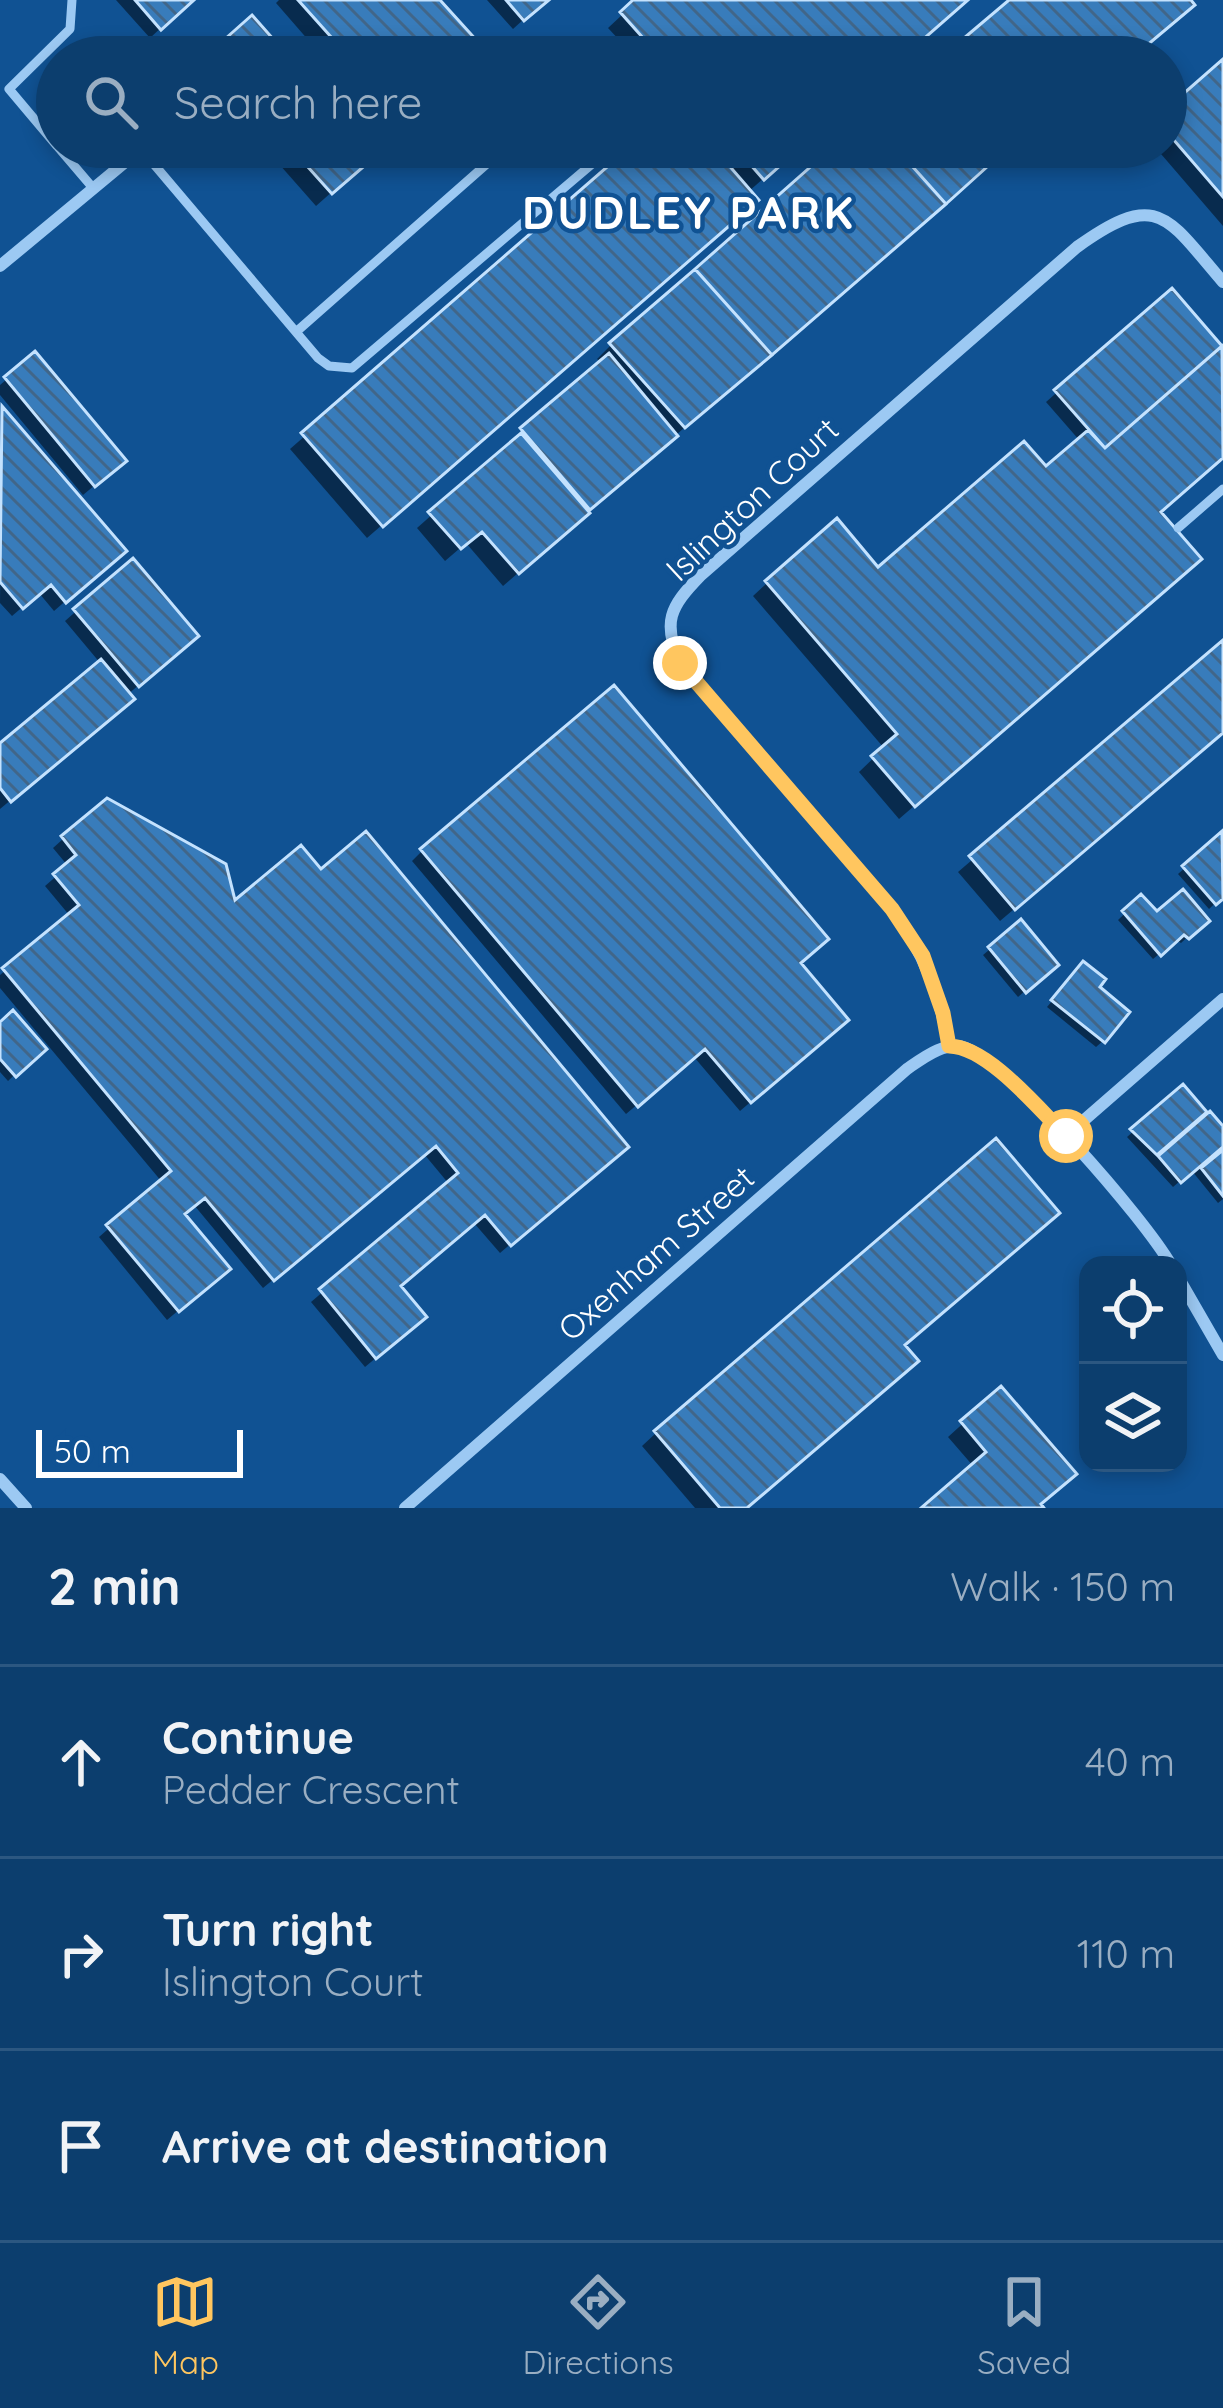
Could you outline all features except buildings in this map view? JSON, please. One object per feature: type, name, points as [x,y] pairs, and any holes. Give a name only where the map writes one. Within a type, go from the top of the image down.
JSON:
[{"type":"street","points":[[0,266],[118,168]]},
{"type":"street","name":"Islington Court","points":[[949,1046],[943,1013],[916,942],[680,663],[668,636],[673,613],[700,576],[1077,247],[1115,220],[1147,213],[1173,226],[1223,282]]},
{"type":"street","points":[[1066,1136],[1223,999]]},
{"type":"street","points":[[949,1046],[964,1046],[1013,1083],[1066,1136],[1165,1256]]},
{"type":"street","name":"Oxenham Street","points":[[405,1508],[907,1069],[949,1046]]},
{"type":"street","points":[[1187,1292],[1223,1355]]},
{"type":"street","points":[[0,1479],[26,1508]]},
{"type":"lane","points":[[63,36],[70,29],[72,0]]},
{"type":"lane","points":[[36,62],[9,89],[36,120]]},
{"type":"lane","points":[[77,168],[94,188]]},
{"type":"lane","points":[[157,168],[329,366],[352,368],[587,168]]},
{"type":"lane","points":[[296,332],[482,168]]},
{"type":"lane","points":[[1178,528],[1223,489]]},
{"type":"district","name":"DUDLEY PARK","points":[[689,213]]},
{"type":"route","points":[[680,663],[916,942],[943,1013],[949,1046],[964,1046],[980,1057],[1066,1136]]}]
